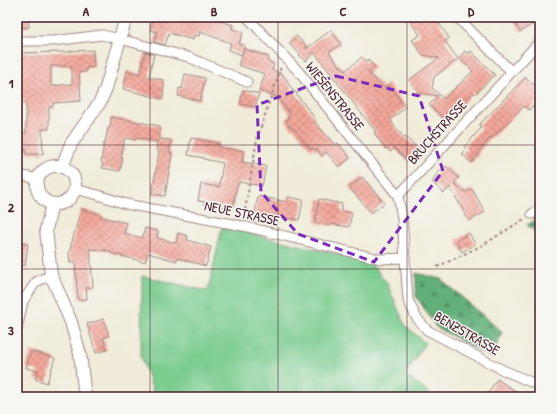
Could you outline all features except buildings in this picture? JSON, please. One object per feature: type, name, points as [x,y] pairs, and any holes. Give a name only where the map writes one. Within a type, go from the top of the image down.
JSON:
[{"type":"street","points":[[62,167],[71,144],[100,102],[106,88],[126,17]]},
{"type":"street","name":"WIESENSTRASSE","points":[[247,17],[299,72],[398,196]]},
{"type":"street","points":[[457,17],[512,72]]},
{"type":"street","points":[[17,41],[53,41],[102,35],[188,57],[247,82]]},
{"type":"street","name":"BRUCHSTRASSE","points":[[398,196],[540,41]]},
{"type":"street","points":[[62,167],[70,172],[73,177],[75,189],[72,196],[67,201],[60,204],[52,204],[41,196],[38,190],[39,179],[43,172],[48,169],[62,167]]},
{"type":"street","points":[[17,175],[39,179]]},
{"type":"street","name":"NEUE STRASSE","points":[[75,189],[126,204],[243,226],[380,258],[405,258]]},
{"type":"street","points":[[398,196],[402,218],[405,258]]},
{"type":"street","points":[[52,204],[46,230],[51,275],[71,322],[80,354],[85,397]]},
{"type":"street","points":[[532,214],[540,209]]},
{"type":"street","name":"BENZSTRASSE","points":[[405,258],[408,300],[416,317],[427,330],[503,370],[540,386]]},
{"type":"street","points":[[17,329],[23,301],[36,282],[51,275]]},
{"type":"path","points":[[243,226],[257,139],[284,56]]},
{"type":"path","points":[[437,267],[483,245],[532,214]]},
{"type":"highlighted area","points":[[336,76],[419,96],[443,171],[374,262],[298,234],[261,192],[257,105]]},
{"type":"green space","points":[[540,217],[540,236],[527,225]]},
{"type":"green space","points":[[222,227],[370,262],[387,283],[405,325],[425,343],[405,375],[434,397],[155,397],[141,356],[142,276],[208,291]]},
{"type":"green space","points":[[416,273],[441,279],[502,332],[492,358],[436,327],[416,296]]}]
